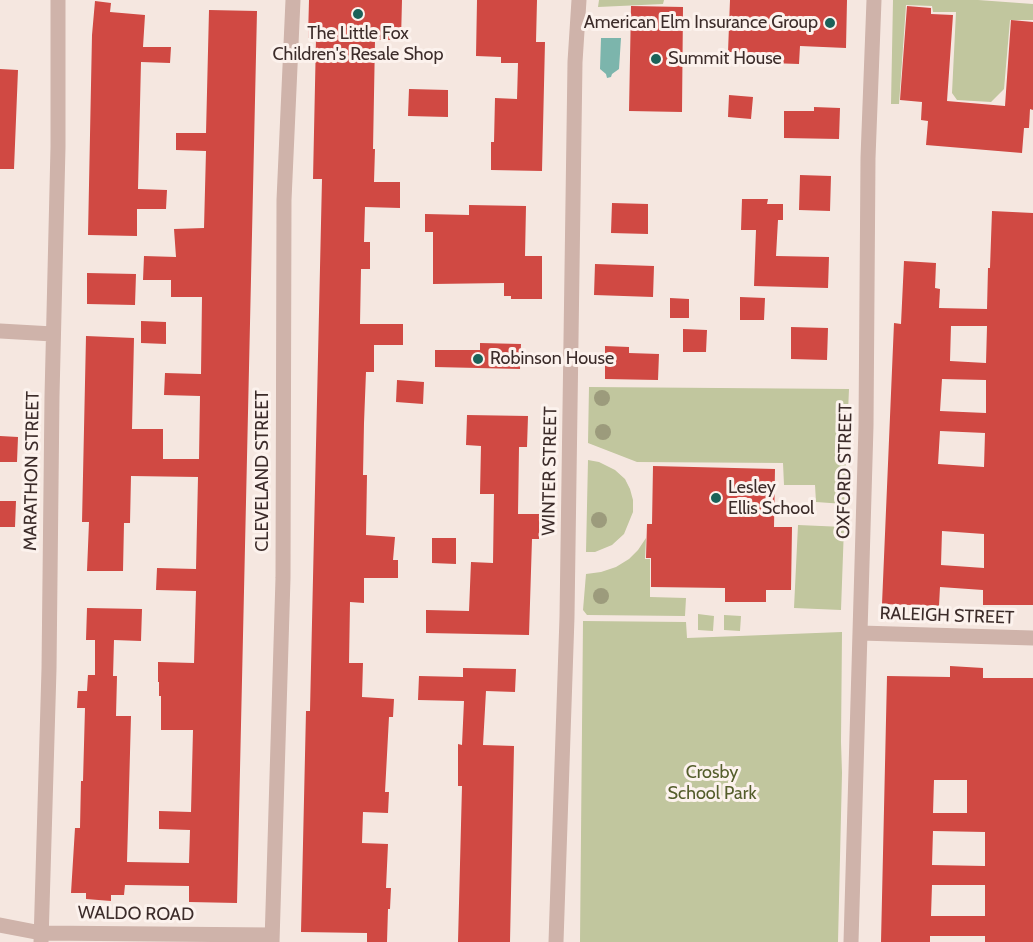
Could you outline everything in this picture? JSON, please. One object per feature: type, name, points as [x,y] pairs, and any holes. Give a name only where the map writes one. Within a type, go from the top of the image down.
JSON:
[{"type":"street","name":"MARATHON STREET","points":[[41,937],[49,669],[58,147],[58,0]]},
{"type":"street","name":"CLEVELAND STREET","points":[[272,938],[283,578],[284,200],[293,0]]},
{"type":"street","name":"WINTER STREET","points":[[556,942],[567,617],[575,85],[579,0]]},
{"type":"street","name":"OXFORD STREET","points":[[851,942],[866,426],[868,158],[874,0]]},
{"type":"street","points":[[0,331],[53,334]]},
{"type":"street","name":"RALEIGH STREET","points":[[860,633],[1033,638]]},
{"type":"street","name":"WALDO ROAD","points":[[0,925],[41,937],[272,938]]},
{"type":"green space","points":[[599,0],[664,0],[663,4],[598,7]]},
{"type":"green space","points":[[893,0],[978,0],[1033,4],[1033,20],[1010,20],[1004,89],[991,102],[957,100],[952,93],[956,12],[933,12],[932,6],[906,5],[899,104],[891,104]]},
{"type":"green space","points":[[589,387],[849,389],[844,504],[816,502],[815,485],[784,485],[783,463],[637,462],[588,443]]},
{"type":"green space","points":[[588,460],[599,462],[615,470],[625,479],[633,500],[633,512],[624,534],[612,545],[595,552],[586,552]]},
{"type":"green space","points":[[798,525],[844,527],[841,610],[794,608]]},
{"type":"green space","points":[[646,538],[645,559],[650,559],[650,597],[686,598],[685,616],[587,615],[583,610],[586,574],[616,567],[629,559]]},
{"type":"green space","points":[[698,614],[714,616],[713,631],[698,630]]},
{"type":"green space","points":[[724,615],[741,616],[740,631],[724,630]]},
{"type":"green space","name":"Crosby School Park","points":[[583,621],[686,622],[687,638],[842,632],[842,773],[838,942],[580,942]]},
{"type":"water","points":[[601,38],[621,38],[619,69],[607,78],[600,69]]},
{"type":"building","points":[[309,0],[402,0],[401,40],[375,40],[373,149],[375,149],[374,182],[400,182],[400,208],[365,207],[364,242],[370,242],[370,269],[361,269],[360,324],[403,324],[403,345],[374,345],[374,372],[366,372],[364,423],[363,475],[367,475],[366,535],[395,537],[393,560],[398,560],[398,578],[364,578],[364,603],[350,602],[349,663],[363,663],[362,697],[394,699],[393,717],[389,717],[385,792],[389,792],[388,813],[363,812],[362,843],[388,844],[386,888],[391,888],[387,942],[367,942],[367,933],[301,932],[306,711],[310,711],[322,179],[313,179],[316,38],[308,38]]},
{"type":"building","points":[[477,0],[537,0],[536,42],[545,42],[542,171],[491,170],[495,98],[517,99],[518,63],[501,63],[501,57],[476,56]]},
{"type":"building","points":[[730,0],[847,0],[846,48],[800,46],[799,64],[770,63],[770,53],[728,52]]},
{"type":"building","points":[[95,1],[111,3],[110,12],[145,15],[143,47],[171,47],[170,63],[141,62],[138,189],[167,190],[166,209],[137,209],[137,236],[88,235],[92,35]]},
{"type":"building","name":"Summit House","points":[[631,6],[683,7],[682,112],[629,111]]},
{"type":"building","points":[[907,6],[931,8],[931,14],[953,15],[947,101],[1005,106],[1011,20],[1033,22],[1033,110],[1030,109],[1029,128],[1024,128],[1022,153],[926,145],[928,121],[921,120],[922,102],[900,100]]},
{"type":"building","points":[[209,10],[257,11],[237,903],[189,902],[189,886],[125,885],[124,895],[111,895],[111,901],[86,899],[86,893],[71,893],[75,828],[80,828],[81,781],[83,781],[85,708],[77,708],[78,691],[87,691],[88,675],[95,675],[95,640],[86,640],[87,608],[142,609],[141,641],[114,640],[113,676],[117,676],[116,716],[131,716],[127,862],[189,863],[190,830],[159,829],[159,811],[191,812],[193,730],[161,730],[158,662],[194,663],[196,591],[156,590],[157,568],[196,569],[198,477],[131,476],[130,523],[124,523],[123,571],[87,571],[89,522],[82,522],[86,336],[134,338],[132,429],[163,429],[163,459],[199,459],[200,396],[164,395],[165,373],[201,374],[202,297],[171,297],[171,280],[143,280],[144,256],[176,257],[174,229],[204,228],[206,151],[176,150],[176,133],[206,133]]},
{"type":"building","points":[[0,69],[18,70],[14,169],[0,169]]},
{"type":"building","points":[[409,89],[448,90],[448,117],[408,116]]},
{"type":"building","points":[[729,95],[753,97],[751,119],[728,117]]},
{"type":"building","points":[[814,107],[840,108],[839,139],[784,138],[784,111],[814,111]]},
{"type":"building","points":[[800,175],[831,176],[830,211],[799,210]]},
{"type":"building","points":[[742,199],[768,199],[767,204],[783,204],[783,220],[778,220],[776,256],[829,257],[828,288],[754,286],[756,230],[741,230]]},
{"type":"building","points":[[612,203],[648,204],[648,234],[611,233]]},
{"type":"building","points":[[469,205],[526,206],[525,256],[542,256],[542,299],[511,299],[511,296],[504,296],[504,283],[433,284],[433,232],[425,232],[425,214],[469,215]]},
{"type":"building","points":[[992,211],[1033,213],[1033,605],[983,605],[983,590],[940,587],[939,606],[882,604],[894,323],[901,324],[904,261],[936,263],[935,288],[940,289],[939,308],[987,309],[988,268],[990,268]],"holes":[[[951,326],[987,326],[986,363],[950,361]],[[942,379],[986,380],[986,413],[940,411]],[[940,431],[985,433],[984,467],[938,464]],[[942,531],[984,534],[984,568],[941,565]]]},
{"type":"building","points":[[595,264],[654,266],[653,297],[594,295]]},
{"type":"building","points":[[87,273],[136,274],[135,305],[87,304]]},
{"type":"building","points":[[740,297],[765,298],[764,320],[740,320]]},
{"type":"building","points":[[670,298],[689,299],[689,318],[670,318]]},
{"type":"building","points":[[141,321],[166,322],[166,344],[141,343]]},
{"type":"building","points":[[791,327],[828,328],[827,360],[791,359]]},
{"type":"building","points":[[683,329],[707,330],[706,352],[683,352]]},
{"type":"building","name":"Robinson House","points":[[480,343],[521,344],[520,369],[435,367],[435,350],[480,350]]},
{"type":"building","points":[[605,346],[629,347],[629,353],[659,354],[658,380],[605,379]]},
{"type":"building","points":[[397,380],[424,382],[423,404],[396,402]]},
{"type":"building","points":[[467,415],[528,416],[527,447],[519,447],[518,514],[539,514],[539,539],[532,539],[529,635],[426,633],[426,610],[469,611],[471,562],[493,563],[494,494],[480,494],[481,446],[466,445]]},
{"type":"building","points":[[0,436],[18,437],[17,462],[0,462]]},
{"type":"building","points":[[653,466],[775,469],[774,527],[792,527],[791,590],[766,590],[766,602],[725,602],[725,588],[651,587],[651,558],[646,558],[647,524],[652,524]]},
{"type":"building","points":[[0,501],[16,501],[15,527],[0,527]]},
{"type":"building","points":[[432,538],[456,538],[456,564],[432,563]]},
{"type":"building","points":[[950,666],[983,668],[983,678],[1033,678],[1033,942],[985,942],[985,936],[930,936],[930,942],[881,942],[887,676],[950,677]],"holes":[[[934,780],[967,780],[967,813],[933,813]],[[933,831],[985,832],[985,866],[932,865]],[[932,885],[985,885],[985,916],[931,916]]]},
{"type":"building","points":[[463,668],[516,669],[515,692],[486,691],[483,745],[514,746],[510,942],[458,942],[462,786],[458,786],[458,744],[462,745],[464,701],[418,700],[419,676],[463,677]]},
{"type":"place","name":"The Little Fox Children's Resale Shop","points":[[358,14]]},
{"type":"place","name":"American Elm Insurance Group","points":[[830,23]]},
{"type":"place","name":"Summit House","points":[[656,59]]},
{"type":"place","name":"Robinson House","points":[[478,359]]},
{"type":"place","name":"Lesley Ellis School","points":[[716,498]]}]
